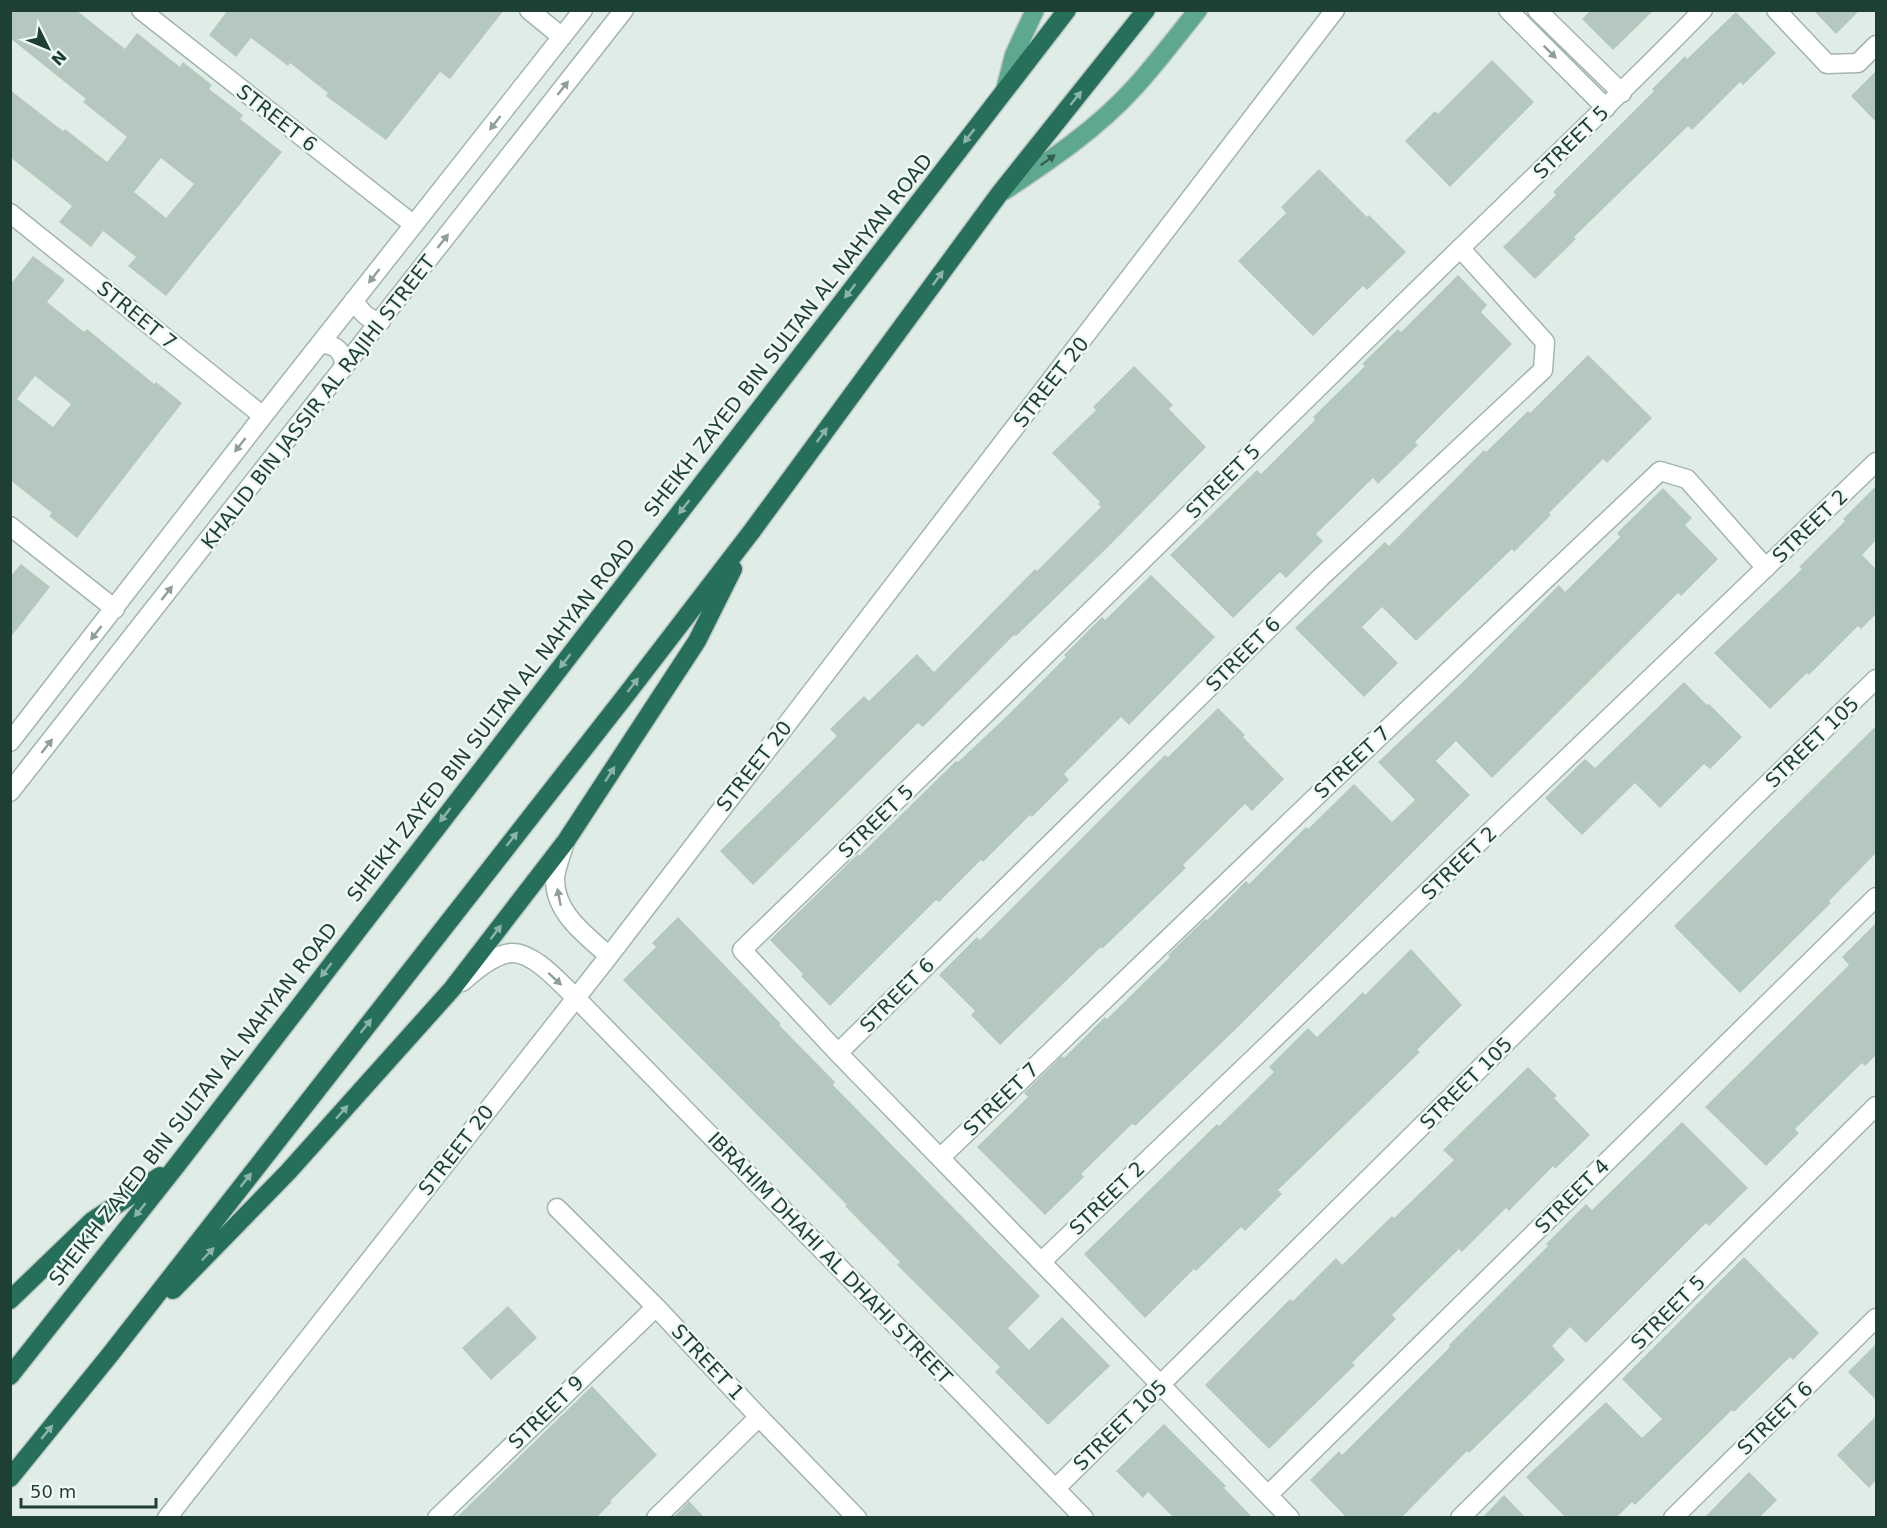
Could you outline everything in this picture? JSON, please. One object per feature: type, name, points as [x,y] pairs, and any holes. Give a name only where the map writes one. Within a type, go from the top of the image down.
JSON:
[{"type":"highway","name":"SHEIKH ZAYED BIN SULTAN AL NAHYAN ROAD","points":[[10,1376],[177,1165],[1067,10]]},
{"type":"highway","points":[[10,1478],[109,1356],[752,531],[1000,193],[1146,10]]},
{"type":"highway","points":[[109,1356],[288,1172],[452,989],[566,842],[697,640],[752,531]]},
{"type":"highway","points":[[10,1300],[92,1221],[177,1165]]},
{"type":"main road","name":"SHEIKH ZAYED BIN SULTAN AL NAHYAN ROAD","points":[[1005,90],[1014,55],[1035,10]]},
{"type":"main road","points":[[1000,193],[1056,155],[1133,89],[1198,10]]},
{"type":"street","name":"STREET 6","points":[[141,10],[414,225]]},
{"type":"street","points":[[529,10],[562,37]]},
{"type":"street","name":"KHALID BIN JASSIR AL RAJIHI STREET","points":[[10,741],[583,10]]},
{"type":"street","name":"KHALID BIN JASSIR AL RAJIHI STREET","points":[[10,792],[624,10]]},
{"type":"street","name":"STREET 20","points":[[167,1518],[609,956],[1335,10]]},
{"type":"street","points":[[1508,10],[1606,108]]},
{"type":"street","points":[[1537,10],[1622,93]]},
{"type":"street","name":"STREET 5","points":[[838,1053],[742,950],[1460,248],[1622,93],[1703,10]]},
{"type":"street","points":[[1776,10],[1827,64],[1858,63],[1876,45]]},
{"type":"street","name":"STREET 7","points":[[10,213],[263,416]]},
{"type":"street","name":"STREET 6","points":[[838,1053],[1320,578],[1543,370],[1545,342],[1460,248]]},
{"type":"street","points":[[354,300],[360,311],[372,320],[381,321]]},
{"type":"street","points":[[320,344],[331,344],[339,350],[344,358],[345,368]]},
{"type":"street","name":"STREET 2","points":[[1041,1262],[1876,462]]},
{"type":"street","name":"STREET 7","points":[[940,1158],[1325,788],[1660,471],[1687,479],[1766,568]]},
{"type":"street","points":[[10,526],[115,609]]},
{"type":"street","name":"STREET 105","points":[[1056,1488],[1876,679]]},
{"type":"street","points":[[566,842],[555,878],[561,909],[609,956]]},
{"type":"street","name":"STREET 4","points":[[1268,1495],[1876,897]]},
{"type":"street","name":"IBRAHIM DHAHI AL DHAHI STREET","points":[[452,989],[500,956],[512,953],[539,964],[576,998],[1084,1518]]},
{"type":"street","points":[[838,1053],[1290,1518]]},
{"type":"street","name":"STREET 5","points":[[1460,1518],[1876,1106]]},
{"type":"street","name":"STREET 1","points":[[556,1208],[656,1307],[857,1518]]},
{"type":"street","name":"STREET 9","points":[[437,1518],[656,1307]]},
{"type":"street","name":"STREET 6","points":[[1673,1518],[1876,1318]]},
{"type":"street","points":[[656,1518],[759,1417]]},
{"type":"building","points":[[10,10],[76,10],[125,49],[137,33],[180,67],[183,62],[212,85],[209,89],[243,115],[240,119],[282,152],[166,296],[128,266],[136,257],[103,231],[91,247],[59,222],[72,206],[10,157],[10,90],[107,162],[127,137],[83,102],[86,99],[10,38]],"holes":[[[161,158],[194,184],[166,218],[134,192]]]},
{"type":"building","points":[[228,10],[504,10],[450,79],[440,72],[386,140],[326,96],[328,93],[290,63],[288,66],[251,38],[236,57],[209,35]]},
{"type":"building","points":[[1591,10],[1654,10],[1613,50],[1582,19]]},
{"type":"building","points":[[1813,10],[1860,10],[1836,34]]},
{"type":"building","points":[[1736,12],[1776,53],[1743,85],[1740,82],[1692,130],[1688,126],[1574,237],[1576,239],[1535,279],[1503,247],[1556,195],[1553,192],[1654,91],[1652,89],[1685,56],[1687,59]]},
{"type":"building","points":[[1492,60],[1534,102],[1450,187],[1405,141],[1435,111],[1438,114]]},
{"type":"building","points":[[1876,71],[1876,122],[1851,96]]},
{"type":"building","points":[[1319,169],[1406,252],[1367,290],[1363,286],[1313,336],[1238,261],[1286,213],[1281,207]]},
{"type":"building","points":[[33,256],[65,280],[47,302],[84,332],[87,329],[154,384],[156,382],[182,403],[77,538],[49,516],[52,513],[10,480],[10,285]],"holes":[[[35,376],[71,404],[53,427],[17,399]]]},
{"type":"building","points":[[1458,275],[1487,305],[1481,312],[1512,344],[1415,442],[1418,445],[1378,484],[1373,478],[1316,534],[1323,541],[1286,578],[1280,572],[1233,618],[1170,555],[1257,470],[1261,474],[1315,420],[1313,417],[1365,366],[1362,364],[1398,329],[1401,332]]},
{"type":"building","points":[[1588,355],[1652,418],[1607,463],[1603,459],[1514,552],[1512,549],[1416,641],[1382,607],[1362,627],[1398,663],[1364,697],[1295,628],[1385,542],[1389,546],[1484,450],[1486,452],[1528,411],[1530,413]]},
{"type":"building","points":[[1134,366],[1173,405],[1169,409],[1206,447],[1107,548],[1016,636],[1014,635],[923,727],[918,723],[753,885],[720,851],[837,736],[830,729],[864,696],[869,701],[917,654],[934,672],[1035,569],[1037,571],[1101,507],[1098,504],[1100,502],[1052,453],[1096,410],[1093,407]]},
{"type":"building","points":[[1876,486],[1876,540],[1862,555],[1876,569],[1876,614],[1861,629],[1858,626],[1809,675],[1807,673],[1770,709],[1714,653],[1802,569],[1799,567]]},
{"type":"building","points":[[1663,488],[1692,518],[1685,525],[1718,559],[1681,596],[1678,593],[1492,778],[1456,741],[1436,761],[1470,795],[1237,1028],[1135,1126],[1132,1124],[1081,1174],[1084,1177],[1045,1215],[977,1147],[1028,1097],[1024,1093],[1062,1056],[1064,1058],[1105,1017],[1107,1019],[1205,919],[1207,920],[1246,881],[1249,884],[1306,827],[1308,829],[1354,784],[1392,822],[1415,800],[1378,762],[1462,683],[1559,585],[1565,592],[1620,537],[1617,533]]},
{"type":"building","points":[[21,564],[50,587],[10,638],[10,577]]},
{"type":"building","points":[[1151,575],[1215,637],[1129,725],[1121,717],[1064,774],[1069,780],[1032,817],[1030,815],[939,902],[936,900],[830,1006],[770,940],[956,761],[958,762],[1007,716],[1102,617],[1105,620]]},
{"type":"building","points":[[1684,682],[1742,737],[1710,769],[1704,764],[1660,808],[1635,783],[1582,835],[1545,798],[1585,759],[1595,768]]},
{"type":"building","points":[[1218,708],[1284,779],[1252,811],[1245,804],[1183,865],[1186,868],[1000,1045],[971,1015],[975,1011],[939,975],[977,937],[980,940],[1165,755],[1168,757]]},
{"type":"building","points":[[1876,726],[1876,853],[1829,901],[1831,903],[1740,993],[1674,926]]},
{"type":"building","points":[[678,917],[835,1082],[833,1085],[1040,1296],[1008,1328],[1029,1350],[1062,1317],[1110,1366],[1048,1425],[995,1372],[1000,1367],[897,1265],[900,1262],[845,1206],[847,1205],[623,980],[656,947],[652,943]]},
{"type":"building","points":[[1876,923],[1876,1055],[1865,1066],[1862,1063],[1795,1129],[1799,1133],[1766,1166],[1705,1107],[1849,965],[1842,957]]},
{"type":"building","points":[[1411,949],[1462,1005],[1417,1050],[1420,1052],[1278,1190],[1282,1194],[1245,1231],[1241,1227],[1196,1271],[1194,1269],[1145,1318],[1084,1254],[1217,1124],[1219,1126],[1274,1072],[1269,1067],[1308,1028],[1317,1037],[1363,992],[1365,995]]},
{"type":"building","points":[[1528,1067],[1557,1096],[1554,1098],[1590,1135],[1555,1169],[1553,1166],[1509,1211],[1506,1208],[1462,1252],[1459,1249],[1392,1315],[1396,1319],[1352,1363],[1355,1365],[1269,1449],[1205,1385],[1290,1299],[1293,1301],[1336,1258],[1342,1265],[1454,1160],[1443,1150]]},
{"type":"building","points":[[1682,1122],[1748,1188],[1709,1226],[1706,1223],[1586,1343],[1570,1327],[1552,1346],[1565,1360],[1469,1453],[1467,1451],[1401,1518],[1347,1518],[1310,1480],[1339,1451],[1342,1455],[1450,1347],[1449,1345],[1548,1246],[1546,1244],[1586,1204],[1592,1210]]},
{"type":"building","points":[[1744,1257],[1819,1333],[1793,1360],[1790,1357],[1734,1412],[1732,1410],[1635,1505],[1632,1502],[1616,1518],[1566,1518],[1526,1477],[1606,1402],[1642,1438],[1662,1419],[1622,1379]]},
{"type":"building","points":[[508,1306],[537,1338],[491,1380],[462,1348]]},
{"type":"building","points":[[1876,1344],[1876,1400],[1848,1372]]},
{"type":"building","points":[[592,1386],[657,1455],[596,1518],[456,1518]]},
{"type":"building","points":[[1876,1416],[1876,1480],[1869,1488],[1837,1455]]},
{"type":"building","points":[[1164,1424],[1226,1486],[1224,1488],[1253,1518],[1174,1518],[1148,1492],[1143,1498],[1116,1471]]},
{"type":"building","points":[[1749,1472],[1777,1500],[1759,1518],[1704,1518]]},
{"type":"building","points":[[1504,1495],[1526,1518],[1482,1518]]},
{"type":"building","points":[[689,1501],[705,1518],[673,1518]]}]
